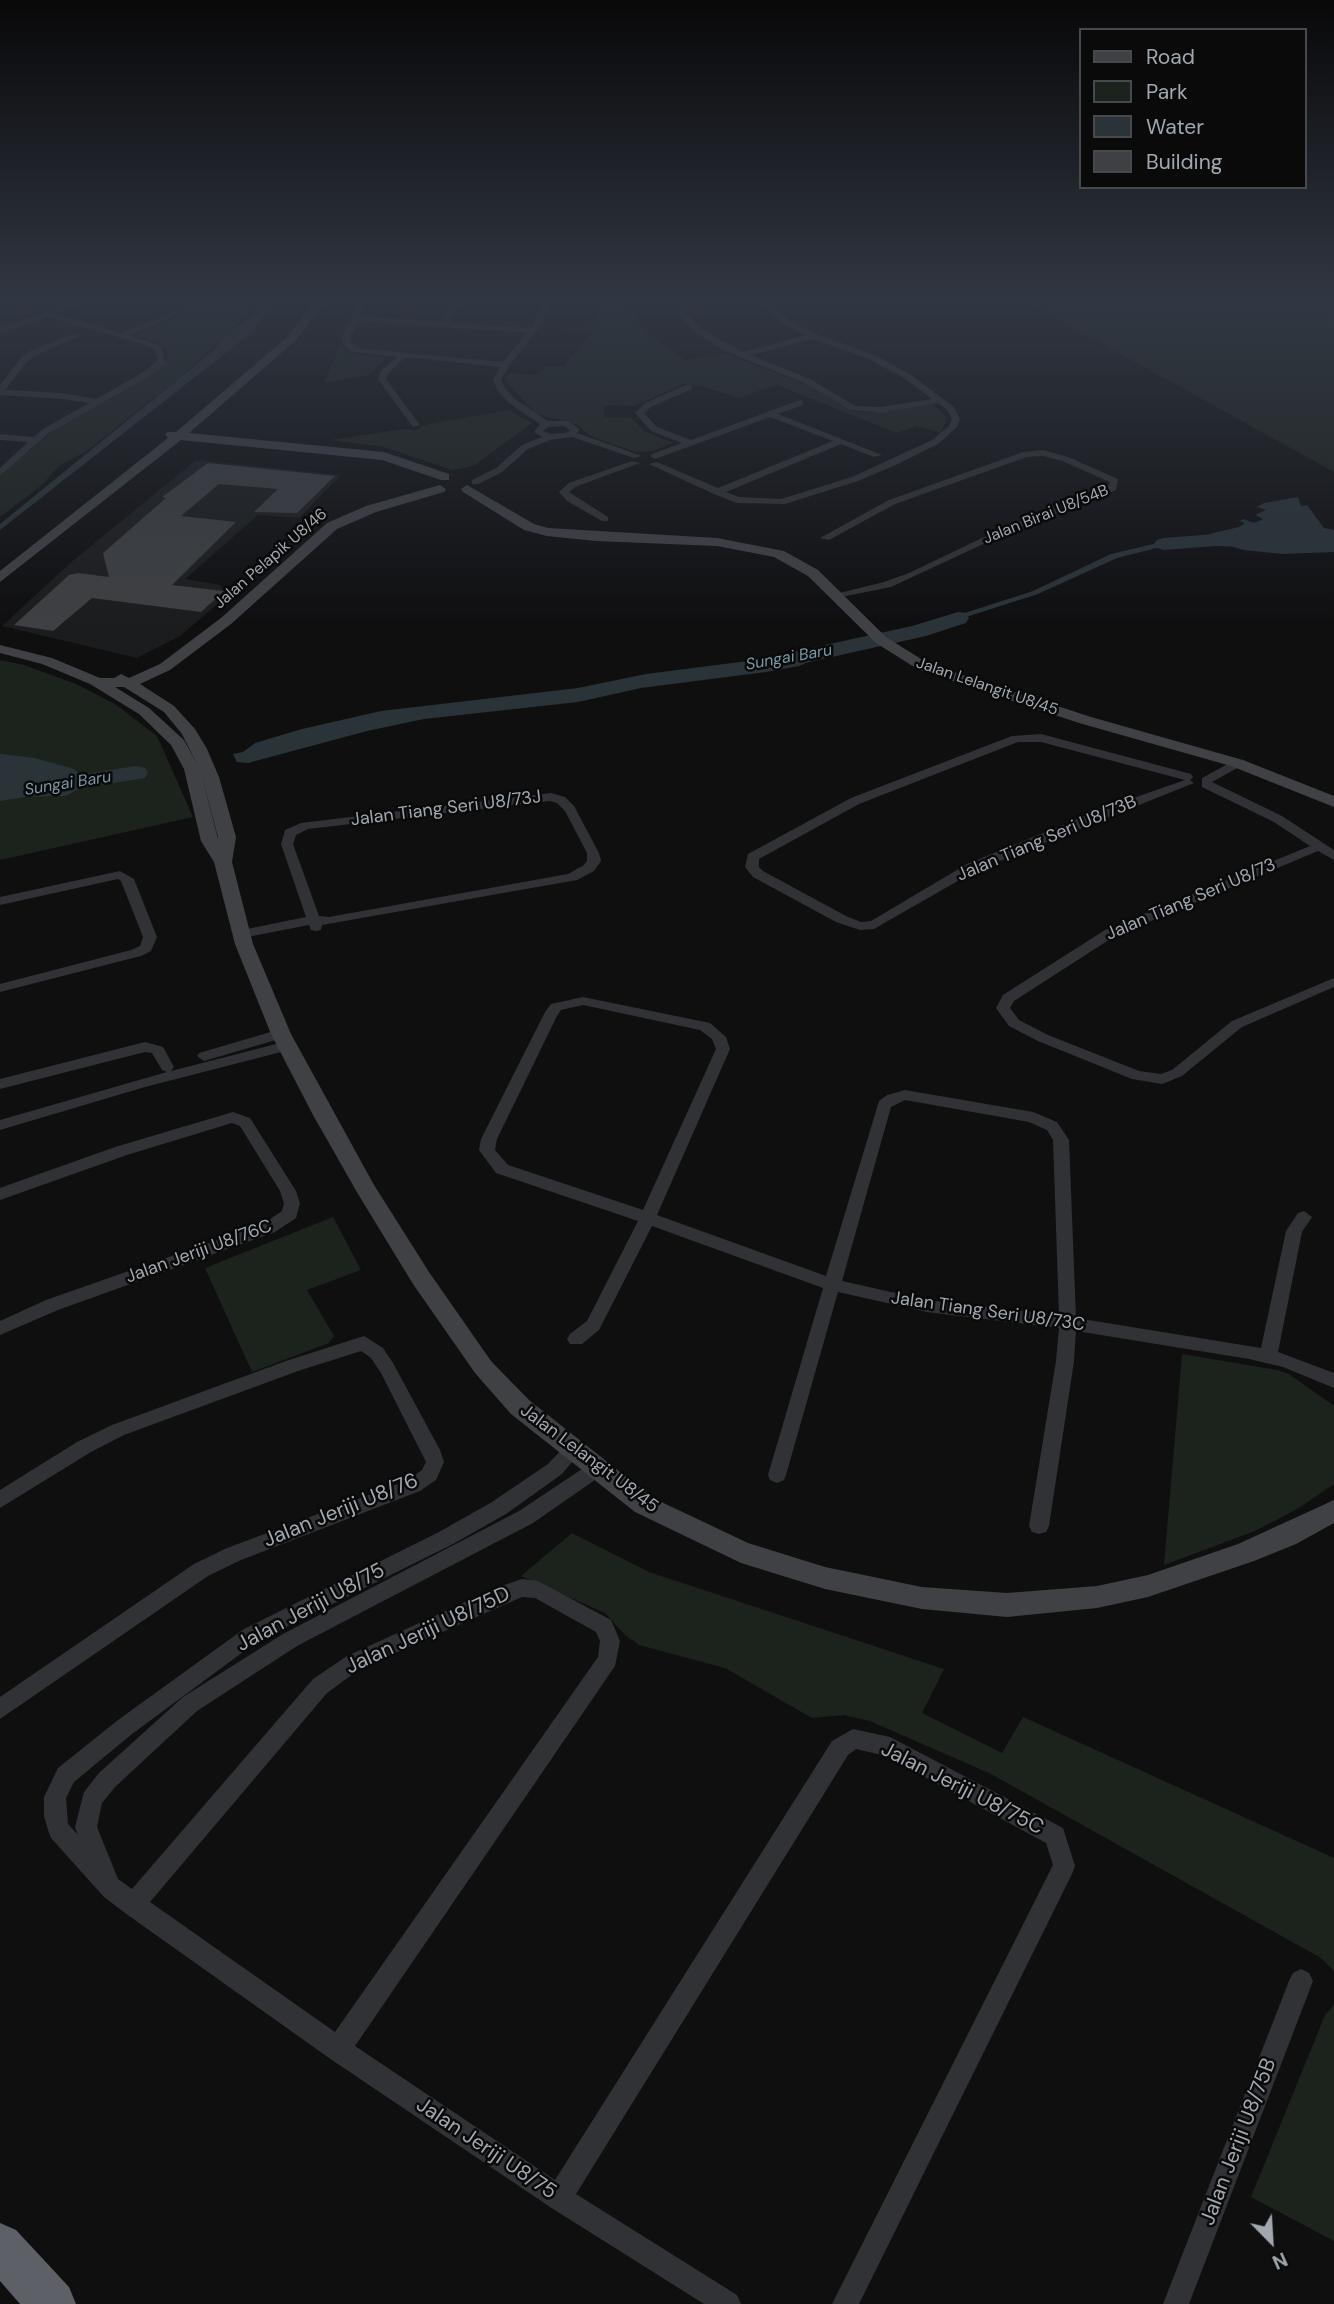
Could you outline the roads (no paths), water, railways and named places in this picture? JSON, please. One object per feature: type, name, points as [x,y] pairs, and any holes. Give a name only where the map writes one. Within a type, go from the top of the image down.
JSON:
[{"type":"highway","points":[[0,2246],[52,2304]]},
{"type":"street","points":[[0,473],[35,440],[81,412]]},
{"type":"street","points":[[0,578],[207,412]]},
{"type":"street","points":[[406,412],[416,425]]},
{"type":"street","points":[[528,412],[546,424]]},
{"type":"street","points":[[641,412],[639,414],[654,429],[691,443]]},
{"type":"street","points":[[606,519],[570,499],[564,492],[572,485],[780,412]]},
{"type":"street","points":[[164,430],[178,436],[384,456],[442,483],[470,482],[499,470],[525,447],[550,437],[572,434],[747,503],[787,502],[895,462],[935,443],[953,428],[952,412]]},
{"type":"street","points":[[772,415],[877,455]]},
{"type":"street","points":[[470,482],[503,453],[546,424],[570,424],[576,430],[572,434]]},
{"type":"street","points":[[537,430],[550,437]]},
{"type":"street","points":[[0,437],[35,440]]},
{"type":"street","points":[[717,492],[841,441]]},
{"type":"street","name":"Jalan Birai U8/54B","points":[[825,538],[892,502],[1026,454],[1043,453],[1065,459],[1115,481],[1111,490],[1006,530],[913,575],[887,585],[836,595]]},
{"type":"street","points":[[645,461],[649,472],[712,499],[730,497]]},
{"type":"street","name":"Jalan Lelangit U8/45","points":[[470,482],[529,527],[547,532],[596,537],[717,542],[766,550],[803,566],[860,621],[908,659],[955,679],[1231,762],[1334,802]]},
{"type":"street","name":"Jalan Pelapik U8/46","points":[[124,686],[164,663],[226,621],[332,526],[442,483]]},
{"type":"street","name":"Jalan Lelangit U8/45","points":[[0,641],[57,654],[97,675],[158,701],[169,709],[189,732],[206,765],[210,841],[222,862],[243,939],[284,1040],[366,1189],[421,1278],[483,1367],[520,1407],[644,1504],[741,1552],[825,1578],[922,1598],[964,1603],[1050,1603],[1097,1597],[1148,1586],[1256,1549],[1334,1511]]},
{"type":"street","name":"Jalan Lelangit U8/45","points":[[0,649],[97,675]]},
{"type":"street","points":[[97,675],[164,663],[155,688],[158,701]]},
{"type":"street","name":"Jalan Lelangit U8/45","points":[[124,686],[144,711],[172,736],[208,795]]},
{"type":"street","name":"Jalan Tiang Seri U8/73B","points":[[1197,780],[1041,738],[1016,739],[855,802],[753,857],[752,867],[758,874],[841,919],[860,926],[874,925],[972,867],[1103,813],[1197,780],[1231,762]]},
{"type":"street","points":[[1197,780],[1278,819],[1334,856]]},
{"type":"street","name":"Jalan Tiang Seri U8/73J","points":[[243,939],[572,877],[589,868],[594,857],[570,809],[561,800],[551,797],[305,826],[290,833],[286,844],[319,923]]},
{"type":"street","name":"Jalan Tiang Seri U8/73","points":[[1318,847],[1110,933],[1008,998],[1003,1008],[1004,1013],[1014,1023],[1043,1038],[1137,1076],[1162,1079],[1177,1073],[1237,1024],[1334,982]]},
{"type":"street","points":[[0,901],[120,875],[127,879],[149,940],[146,948],[129,955],[0,988]]},
{"type":"street","name":"Jalan Tiang Seri U8/73C","points":[[648,1218],[722,1054],[721,1041],[705,1026],[589,1002],[576,1001],[556,1007],[486,1144],[493,1161],[502,1169],[833,1285],[927,1306],[1068,1323],[1268,1356],[1300,1365],[1334,1381]]},
{"type":"street","points":[[0,1114],[167,1067],[284,1040]]},
{"type":"street","points":[[0,1125],[284,1040]]},
{"type":"street","points":[[0,1084],[145,1047],[158,1050],[167,1067]]},
{"type":"street","points":[[777,1475],[884,1105],[898,1097],[920,1097],[1033,1117],[1052,1126],[1062,1144],[1068,1323],[1065,1361],[1040,1526]]},
{"type":"street","name":"Jalan Jeriji U8/76C","points":[[0,1194],[121,1151],[233,1116],[245,1122],[288,1191],[292,1203],[290,1214],[269,1228],[52,1305],[0,1328]]},
{"type":"street","points":[[1268,1356],[1294,1231],[1304,1217]]},
{"type":"street","points":[[576,1339],[593,1325],[648,1218]]},
{"type":"street","name":"Jalan Jeriji U8/76","points":[[0,1500],[83,1447],[118,1430],[363,1343],[377,1353],[387,1368],[435,1462],[429,1475],[413,1486],[234,1554],[201,1570],[0,1709]]},
{"type":"street","name":"Jalan Jeriji U8/75","points":[[574,1449],[555,1469],[499,1508],[446,1538],[251,1636],[125,1727],[66,1775],[55,1797],[55,1816],[59,1830],[112,1889],[133,1905],[559,2199],[727,2304]]},
{"type":"street","name":"Jalan Jeriji U8/75","points":[[112,1889],[86,1827],[92,1800],[107,1780],[190,1704],[290,1640],[526,1517],[598,1468]]},
{"type":"street","name":"Jalan Jeriji U8/75D","points":[[133,1905],[320,1686],[354,1662],[503,1594],[522,1588],[538,1590],[604,1626],[610,1641],[608,1660],[338,2049]]},
{"type":"street","name":"Jalan Jeriji U8/75C","points":[[559,2199],[840,1748],[853,1739],[890,1747],[1055,1836],[1064,1866],[845,2304]]},
{"type":"street","name":"Jalan Jeriji U8/75B","points":[[1176,2304],[1301,1981]]},
{"type":"water","points":[[138,412],[151,412],[0,530],[0,524]]},
{"type":"water","points":[[1298,497],[1301,506],[1307,505],[1324,528],[1334,530],[1334,552],[1282,554],[1244,550],[1220,543],[1209,534],[1239,527],[1245,523],[1240,521],[1243,519],[1254,523],[1263,519],[1255,515],[1266,510],[1257,507],[1264,503]]},
{"type":"water","points":[[1206,538],[1209,541],[1168,545],[1117,558],[1038,594],[919,632],[915,629],[1033,591],[1111,554],[1166,541]]},
{"type":"water","points":[[818,652],[823,656],[799,666],[641,688],[578,702],[424,719],[367,731],[248,763],[237,762],[233,754],[243,752],[255,743],[302,729],[381,711],[578,688],[646,674]]},
{"type":"water","points":[[0,754],[35,758],[74,769],[82,777],[83,787],[65,796],[18,797],[0,801]]},
{"type":"waterway","name":"Sungai Baru","points":[[1164,544],[1215,540],[1334,544]]},
{"type":"waterway","name":"Sungai Baru","points":[[778,662],[918,631],[958,618]]},
{"type":"waterway","name":"Sungai Baru","points":[[0,794],[136,773]]}]
